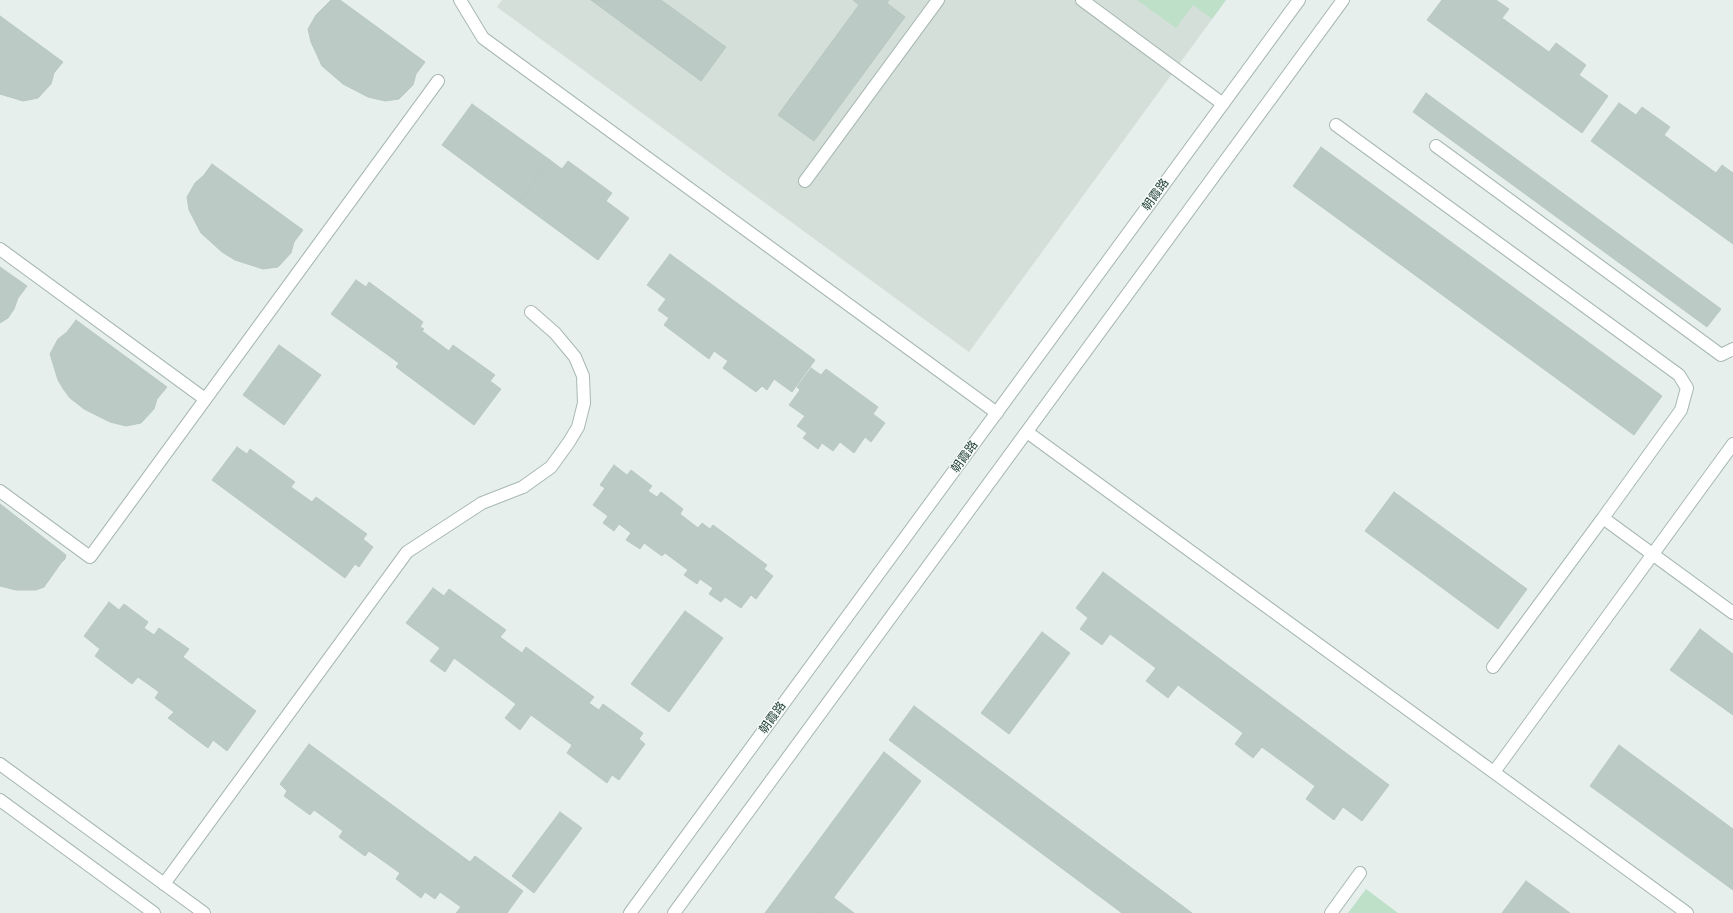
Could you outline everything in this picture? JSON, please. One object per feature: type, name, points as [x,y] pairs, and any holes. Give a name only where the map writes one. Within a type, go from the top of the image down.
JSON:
[{"type":"street","points":[[460,0],[483,38],[997,413]]},
{"type":"street","points":[[805,181],[938,0]]},
{"type":"street","points":[[1082,0],[1223,104]]},
{"type":"street","name":"朝霞路","points":[[630,913],[1299,0]]},
{"type":"street","points":[[674,913],[1343,0]]},
{"type":"street","points":[[0,491],[90,557],[438,81]]},
{"type":"street","points":[[1336,125],[1679,376],[1687,388],[1682,410],[1494,667]]},
{"type":"street","points":[[1436,146],[1721,354],[1733,349]]},
{"type":"street","points":[[0,249],[205,399]]},
{"type":"street","points":[[164,884],[407,552],[482,503],[523,487],[551,467],[569,442],[578,427],[584,403],[583,376],[575,357],[555,333],[531,312]]},
{"type":"street","points":[[1027,432],[1687,913]]},
{"type":"street","points":[[1494,772],[1733,444]]},
{"type":"street","points":[[1603,518],[1733,613]]},
{"type":"street","points":[[0,764],[204,913]]},
{"type":"street","points":[[0,800],[154,913]]},
{"type":"street","points":[[1331,913],[1360,873]]},
{"type":"shaded area","points":[[502,0],[1226,0],[969,352],[497,7]]},
{"type":"green space","points":[[1137,0],[1226,0],[1212,19],[1193,5],[1176,28]]},
{"type":"green space","points":[[1366,889],[1398,913],[1348,913]]},
{"type":"building","points":[[331,0],[340,0],[425,62],[416,74],[413,85],[399,99],[385,101],[368,97],[343,84],[322,66],[311,42],[308,29],[316,15]]},
{"type":"building","points":[[591,0],[661,0],[726,47],[701,81]]},
{"type":"building","points":[[853,0],[889,0],[887,3],[905,17],[814,141],[778,115],[859,5]]},
{"type":"building","points":[[1442,0],[1496,0],[1509,9],[1502,18],[1549,52],[1556,43],[1586,65],[1579,75],[1608,96],[1582,133],[1427,20]]},
{"type":"building","points":[[0,16],[63,62],[54,73],[51,84],[38,98],[23,101],[0,94]]},
{"type":"building","points":[[1426,93],[1721,309],[1707,327],[1413,112]]},
{"type":"building","points":[[1619,103],[1636,115],[1642,107],[1670,127],[1664,135],[1716,173],[1722,165],[1733,173],[1733,244],[1591,141]]},
{"type":"building","points":[[472,104],[550,160],[519,202],[442,145]]},
{"type":"building","points":[[1321,147],[1662,396],[1634,435],[1293,186]]},
{"type":"building","points":[[550,160],[562,169],[568,161],[612,193],[606,201],[629,218],[598,260],[519,202]]},
{"type":"building","points":[[212,164],[303,230],[294,242],[291,253],[278,267],[263,269],[235,260],[222,252],[201,233],[189,210],[187,197],[195,183],[204,175]]},
{"type":"building","points":[[670,254],[815,360],[792,392],[774,379],[767,390],[762,386],[756,392],[723,368],[728,361],[714,351],[709,359],[664,325],[669,318],[658,310],[666,299],[647,285]]},
{"type":"building","points":[[0,267],[27,286],[18,298],[14,309],[8,318],[0,323]]},
{"type":"building","points":[[356,280],[366,287],[369,282],[423,322],[420,327],[424,329],[422,331],[449,351],[453,345],[495,375],[490,381],[501,389],[474,425],[396,367],[399,363],[331,314]]},
{"type":"building","points":[[76,320],[167,387],[157,399],[154,409],[141,423],[126,426],[110,422],[84,409],[70,398],[64,390],[58,380],[50,354],[58,339],[67,332]]},
{"type":"building","points":[[279,345],[321,375],[284,425],[243,395]]},
{"type":"building","points":[[811,368],[821,375],[826,369],[878,407],[873,414],[885,423],[871,442],[865,437],[854,453],[840,442],[833,451],[822,443],[818,449],[803,438],[807,433],[797,426],[805,416],[789,405],[800,390],[797,387]]},
{"type":"building","points":[[237,447],[247,454],[250,449],[295,482],[291,487],[312,502],[316,497],[367,534],[363,539],[373,547],[359,567],[355,564],[345,578],[212,480]]},
{"type":"building","points":[[614,465],[627,475],[631,470],[652,486],[648,491],[657,497],[661,492],[683,509],[680,514],[698,528],[702,523],[710,529],[713,525],[767,565],[764,569],[773,576],[756,599],[751,595],[741,608],[725,597],[721,602],[709,594],[713,588],[700,579],[697,584],[684,575],[688,570],[665,553],[662,556],[644,543],[640,549],[626,540],[631,533],[619,524],[614,531],[603,523],[608,516],[593,505],[605,488],[600,485]]},
{"type":"building","points":[[1394,492],[1527,589],[1498,629],[1365,531]]},
{"type":"building","points":[[0,504],[66,555],[65,559],[44,587],[36,590],[16,590],[0,586]]},
{"type":"building","points":[[1103,572],[1389,785],[1362,821],[1343,807],[1334,820],[1306,799],[1315,786],[1262,747],[1253,758],[1235,744],[1243,733],[1178,685],[1168,698],[1146,681],[1156,668],[1110,634],[1102,645],[1080,629],[1088,618],[1076,608]]},
{"type":"building","points":[[433,588],[444,596],[449,589],[506,630],[500,637],[522,653],[526,647],[594,697],[589,703],[599,710],[603,704],[643,733],[639,739],[645,744],[619,780],[612,775],[607,783],[567,753],[572,745],[531,715],[520,730],[505,718],[516,704],[454,658],[445,672],[430,661],[440,648],[406,623]]},
{"type":"building","points":[[109,602],[119,610],[124,604],[148,622],[144,628],[154,635],[159,628],[189,649],[183,657],[256,711],[227,751],[213,740],[208,748],[168,718],[174,712],[155,698],[159,692],[138,677],[132,684],[95,656],[100,649],[84,636]]},
{"type":"building","points":[[685,611],[723,638],[669,712],[631,684]]},
{"type":"building","points":[[1700,629],[1733,654],[1733,715],[1670,670]]},
{"type":"building","points":[[1042,632],[1070,653],[1009,734],[981,713]]},
{"type":"building","points":[[914,706],[1192,913],[1122,913],[889,740]]},
{"type":"building","points":[[309,744],[470,862],[475,856],[523,891],[507,913],[456,913],[461,907],[440,892],[435,899],[425,892],[421,898],[396,879],[400,873],[369,851],[365,856],[339,837],[343,831],[314,810],[310,815],[284,796],[287,791],[280,784]]},
{"type":"building","points":[[1619,745],[1733,829],[1733,890],[1590,786]]},
{"type":"building","points":[[884,752],[921,781],[822,913],[765,913]]},
{"type":"building","points":[[560,812],[582,828],[534,893],[512,876]]},
{"type":"building","points":[[1526,881],[1570,913],[1502,913]]},
{"type":"building","points":[[834,898],[854,913],[822,913]]}]
